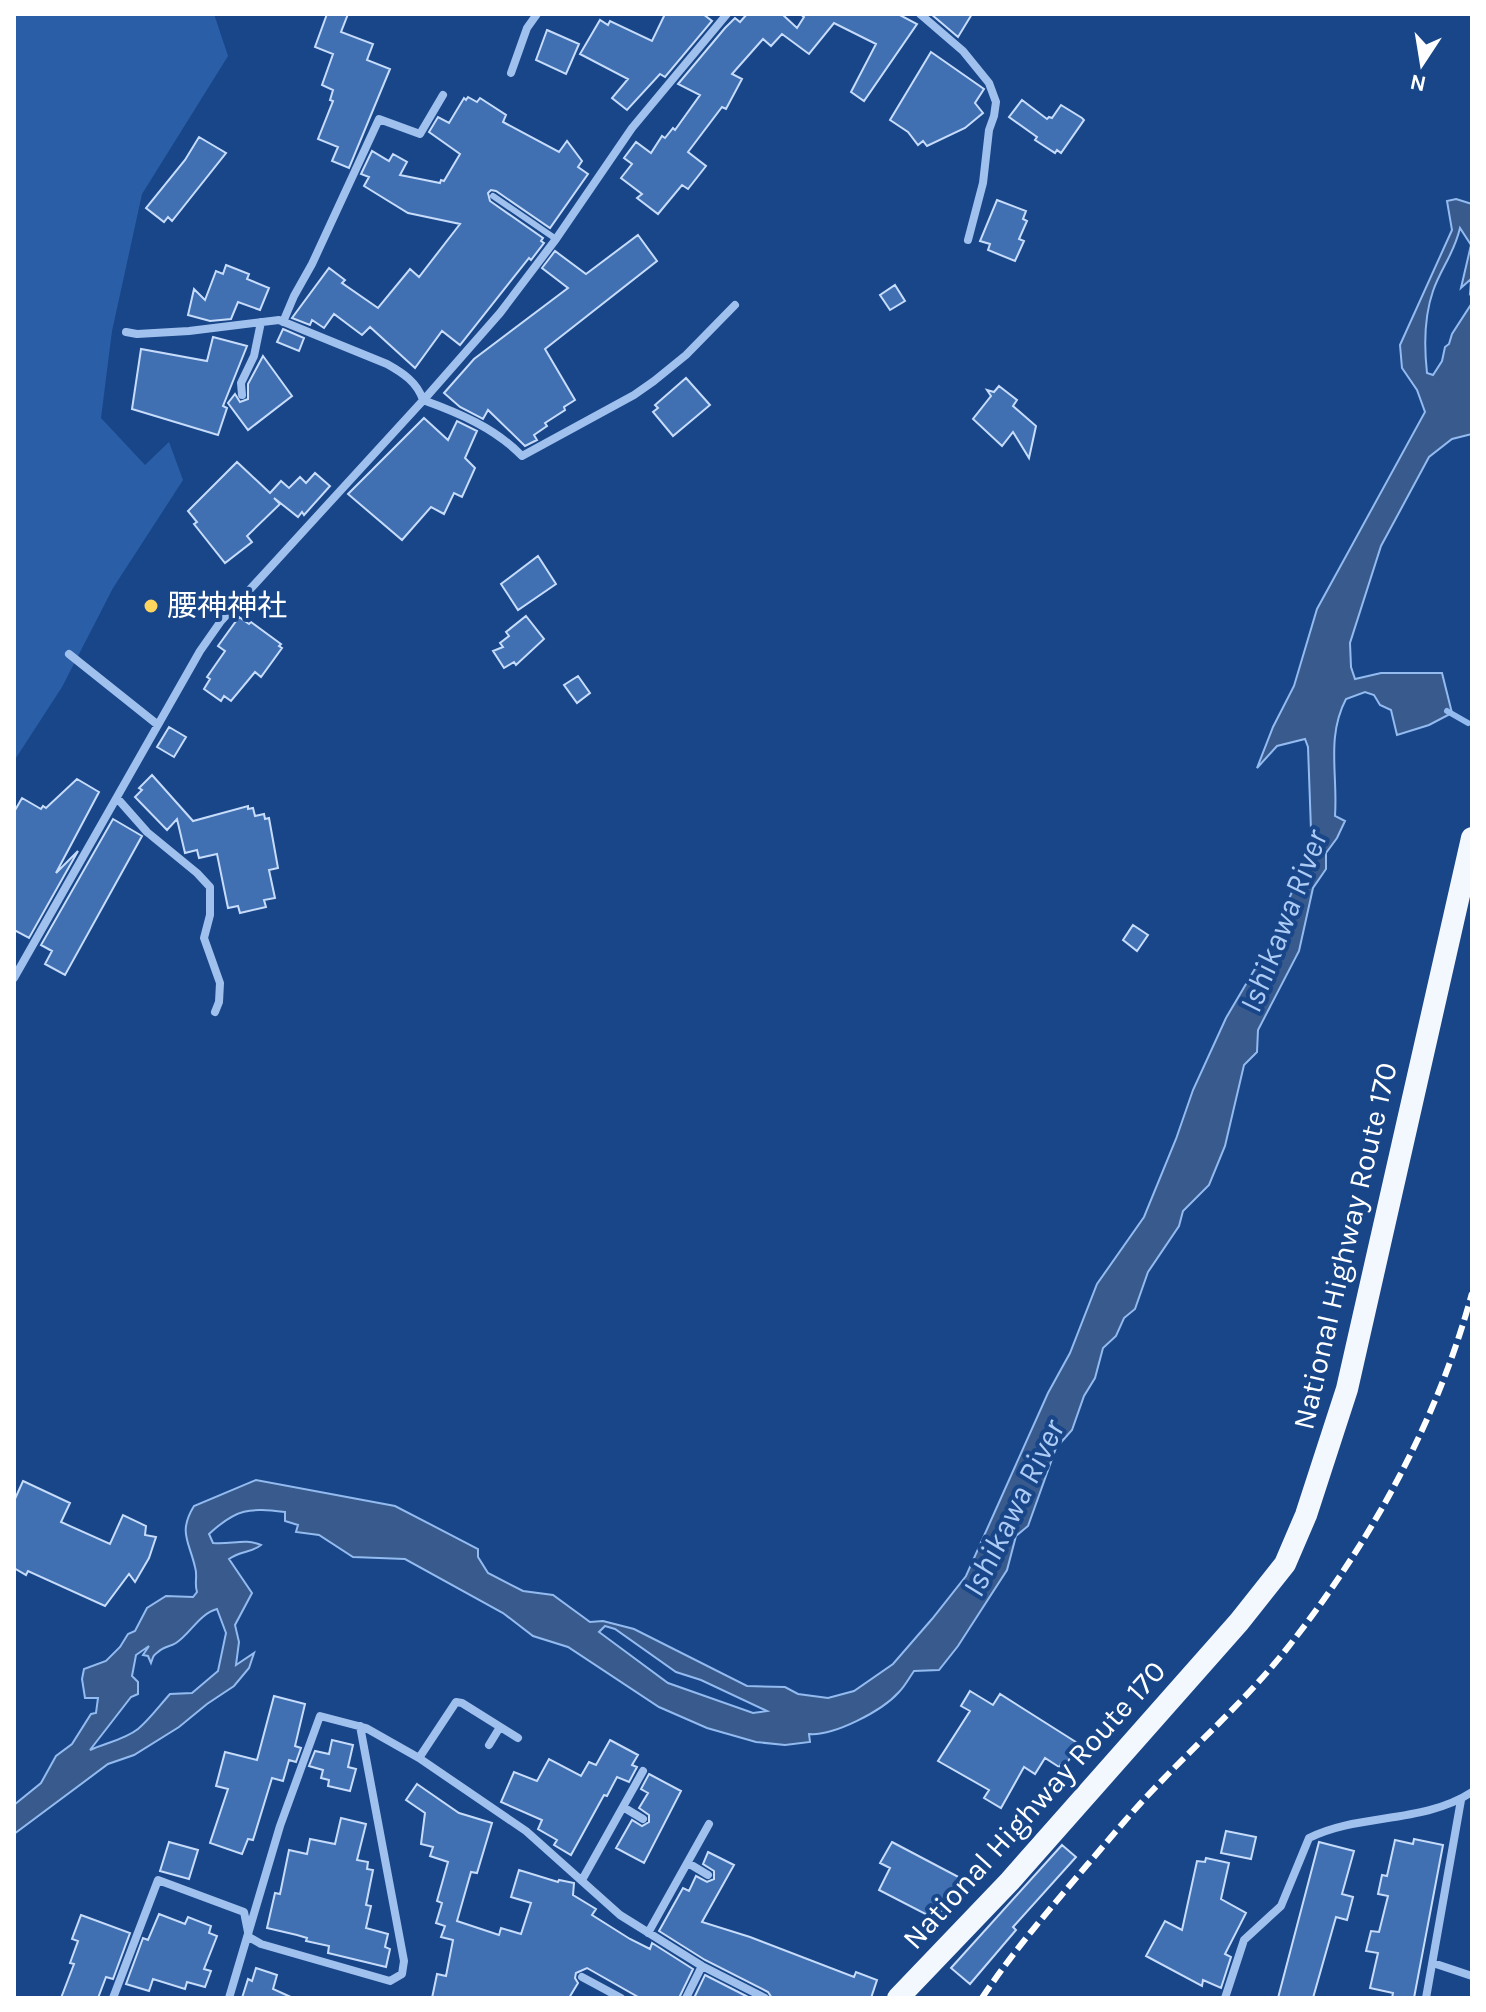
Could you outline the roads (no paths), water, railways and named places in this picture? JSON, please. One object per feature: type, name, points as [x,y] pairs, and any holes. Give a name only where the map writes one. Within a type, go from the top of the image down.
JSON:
[{"type":"highway","name":"National Highway Route 170","points":[[898,1998],[1010,1881],[1239,1622],[1285,1564],[1306,1515],[1347,1389],[1472,838]]},
{"type":"street","points":[[511,73],[527,28],[537,14]]},
{"type":"street","points":[[14,978],[200,651],[221,621],[500,313],[556,239],[632,128],[727,14]]},
{"type":"street","points":[[920,14],[955,42],[978,68],[989,83],[996,102],[989,130],[983,183],[968,240]]},
{"type":"street","points":[[283,322],[379,119],[420,134],[443,95]]},
{"type":"street","points":[[423,400],[506,439],[522,456],[634,395],[686,355],[735,305]]},
{"type":"street","points":[[242,395],[241,383],[254,356],[261,322]]},
{"type":"street","points":[[126,332],[189,331],[283,322],[387,364],[420,389],[423,400]]},
{"type":"street","points":[[69,654],[158,725]]},
{"type":"street","points":[[117,798],[147,832],[210,887],[210,915],[204,938],[220,983],[215,1012]]},
{"type":"street","points":[[419,1758],[456,1702],[518,1738]]},
{"type":"street","points":[[229,1998],[280,1826],[320,1716],[360,1726],[419,1758],[526,1831],[620,1915],[702,1966],[765,1998]]},
{"type":"street","points":[[113,1998],[158,1880],[244,1912],[249,1937],[261,1944],[390,1981],[402,1974],[404,1961],[360,1726]]},
{"type":"street","points":[[489,1745],[500,1727]]},
{"type":"street","points":[[582,1880],[643,1771]]},
{"type":"street","points":[[1225,1998],[1244,1940],[1281,1906],[1309,1838],[1327,1829],[1384,1821],[1461,1800],[1472,1792]]},
{"type":"street","points":[[1426,1998],[1461,1800]]},
{"type":"street","points":[[623,1807],[643,1819]]},
{"type":"street","points":[[648,1933],[709,1824]]},
{"type":"street","points":[[688,1863],[708,1875]]},
{"type":"street","points":[[1433,1963],[1472,1976]]},
{"type":"street","points":[[686,1998],[702,1966]]},
{"type":"street","points":[[582,1977],[621,1998]]},
{"type":"lane","points":[[493,196],[556,239]]},
{"type":"water","name":"Ishikawa River","points":[[1456,199],[1472,204],[1472,293],[1471,279],[1461,288],[1471,245],[1460,228],[1430,301],[1425,352],[1427,373],[1433,375],[1442,361],[1445,347],[1472,303],[1472,434],[1452,439],[1429,457],[1381,546],[1350,643],[1355,679],[1381,673],[1442,673],[1452,713],[1429,725],[1397,735],[1391,710],[1380,705],[1374,695],[1365,692],[1346,699],[1336,728],[1334,756],[1335,816],[1345,821],[1326,853],[1326,869],[1313,888],[1299,951],[1258,1030],[1257,1052],[1244,1065],[1225,1146],[1209,1185],[1183,1211],[1179,1226],[1148,1272],[1135,1309],[1124,1318],[1116,1336],[1103,1348],[1095,1378],[1084,1396],[1072,1430],[1056,1448],[1028,1526],[1016,1536],[1007,1570],[939,1670],[914,1671],[901,1690],[881,1707],[844,1727],[809,1734],[810,1742],[785,1745],[756,1742],[707,1728],[659,1707],[568,1647],[533,1636],[503,1613],[405,1559],[353,1557],[319,1535],[296,1532],[298,1525],[285,1521],[285,1512],[253,1510],[228,1519],[209,1534],[213,1543],[250,1542],[261,1545],[229,1559],[252,1593],[235,1625],[239,1642],[236,1665],[254,1653],[249,1668],[234,1686],[179,1727],[134,1755],[108,1764],[14,1834],[14,1805],[41,1783],[56,1756],[72,1744],[91,1714],[96,1713],[98,1698],[85,1698],[84,1669],[106,1661],[128,1634],[135,1631],[147,1608],[166,1596],[193,1597],[197,1592],[196,1570],[186,1530],[194,1506],[256,1480],[395,1506],[478,1549],[478,1557],[488,1573],[523,1591],[553,1595],[590,1622],[603,1621],[634,1629],[747,1686],[785,1687],[798,1694],[828,1698],[854,1691],[893,1664],[966,1576],[1048,1393],[1070,1353],[1097,1284],[1144,1217],[1193,1090],[1226,1018],[1269,945],[1305,862],[1311,830],[1308,747],[1305,739],[1277,746],[1257,768],[1294,686],[1317,609],[1425,412],[1417,390],[1402,368],[1400,345],[1452,230],[1447,201]],"holes":[[[217,1609],[226,1633],[218,1671],[192,1693],[170,1694],[133,1733],[90,1750],[131,1697],[138,1694],[138,1682],[132,1676],[136,1655],[149,1646],[143,1655],[148,1656],[151,1663],[160,1650],[176,1643],[205,1615]],[[605,1626],[615,1629],[676,1672],[701,1680],[767,1711],[753,1713],[668,1683],[599,1632]]]},
{"type":"waterway","points":[[1447,711],[1468,723]]},
{"type":"railway","points":[[982,1998],[1033,1930],[1119,1828],[1253,1688],[1315,1611],[1371,1526],[1419,1436],[1440,1389],[1472,1293]]},
{"type":"place","name":"腰神神社","points":[[151,606]]}]
